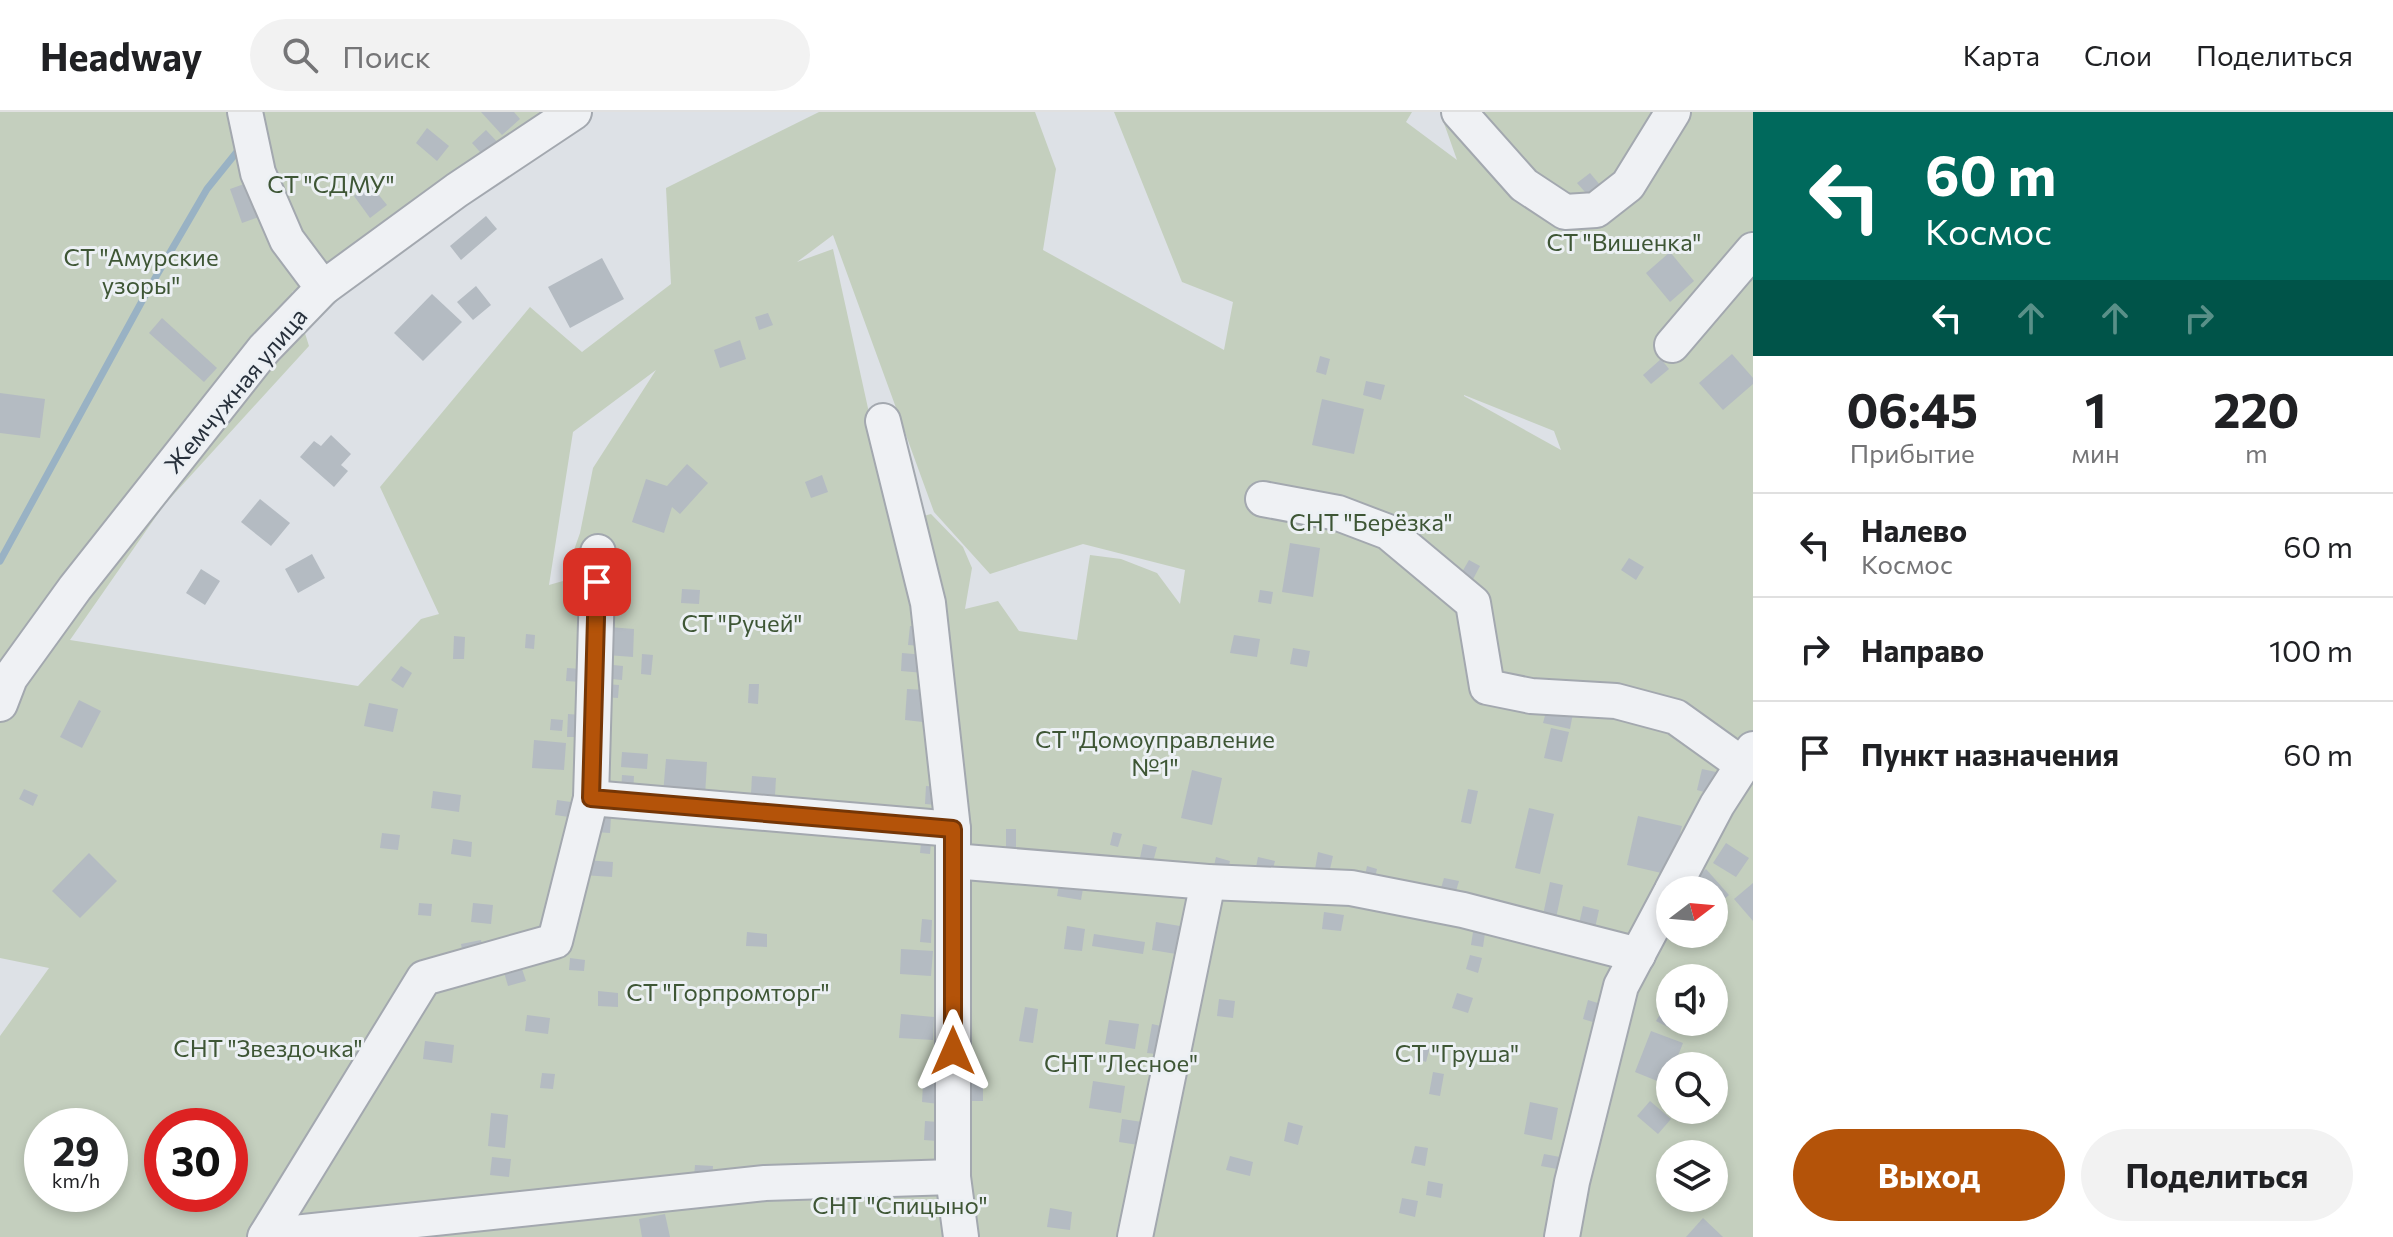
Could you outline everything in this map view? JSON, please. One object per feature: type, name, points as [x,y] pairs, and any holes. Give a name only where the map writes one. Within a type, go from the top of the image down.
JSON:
[{"type":"street","name":"Жемчужная улица","points":[[0,704],[10,678],[75,588],[264,349],[323,288],[457,190],[574,112]]},
{"type":"street","points":[[1459,112],[1524,185],[1565,212],[1596,210],[1628,185],[1673,112]]},
{"type":"street","points":[[245,113],[258,173],[287,240],[323,288]]},
{"type":"street","points":[[1672,345],[1753,250]]},
{"type":"street","points":[[883,421],[928,603],[953,845],[953,1177],[961,1237]]},
{"type":"street","points":[[1263,499],[1338,513],[1388,532],[1440,575],[1473,603],[1487,687],[1531,696],[1616,701],[1676,717],[1748,757],[1717,805],[1679,876]]},
{"type":"street","points":[[265,1236],[424,978],[555,941],[591,798],[598,552]]},
{"type":"street","points":[[591,798],[1208,882],[1351,888],[1463,910],[1638,955]]},
{"type":"street","points":[[1135,1237],[1208,882]]},
{"type":"street","points":[[1562,1237],[1572,1182],[1621,986],[1656,921]]},
{"type":"street","points":[[265,1236],[765,1183],[953,1177]]},
{"type":"green space","points":[[0,112],[559,112],[331,273],[292,292],[309,346],[164,505],[70,640],[358,686],[421,619],[439,614],[380,487],[530,307],[582,352],[671,284],[666,188],[819,112],[1035,112],[1056,169],[1043,250],[1224,350],[1233,302],[1182,282],[1114,112],[1412,112],[1406,122],[1457,160],[1440,112],[1753,112],[1753,1237],[0,1237],[0,1036],[49,968],[0,958]],"holes":[[[833,235],[934,512],[990,574],[1083,544],[1185,570],[1180,604],[1157,573],[1121,559],[1090,555],[1077,640],[1019,631],[998,601],[965,609],[972,568],[963,547],[931,514],[900,522],[875,440],[833,249],[797,262]],[[656,370],[593,468],[580,533],[563,581],[549,585],[573,432]],[[1464,396],[1554,431],[1561,450]]]},
{"type":"building","points":[[481,112],[514,112],[520,119],[502,135]]},
{"type":"building","points":[[427,128],[449,146],[437,161],[416,143]]},
{"type":"building","points":[[486,130],[503,148],[488,161],[472,143]]},
{"type":"building","points":[[1590,173],[1605,191],[1593,201],[1577,183]]},
{"type":"building","points":[[247,183],[259,217],[242,223],[230,189]]},
{"type":"building","points":[[370,184],[387,205],[370,218],[354,196]]},
{"type":"building","points":[[486,216],[497,229],[461,260],[450,246]]},
{"type":"building","points":[[1670,252],[1694,281],[1670,302],[1646,273]]},
{"type":"building","points":[[602,258],[624,299],[570,328],[548,287]]},
{"type":"building","points":[[476,286],[491,305],[473,320],[457,302]]},
{"type":"building","points":[[432,294],[462,322],[423,361],[394,333]]},
{"type":"building","points":[[768,313],[773,325],[759,330],[755,317]]},
{"type":"building","points":[[162,318],[217,368],[204,382],[149,333]]},
{"type":"building","points":[[740,340],[746,359],[720,368],[714,350]]},
{"type":"building","points":[[1732,354],[1753,378],[1753,384],[1723,410],[1699,383]]},
{"type":"building","points":[[1320,356],[1330,359],[1326,375],[1316,372]]},
{"type":"building","points":[[1661,359],[1669,369],[1651,384],[1643,375]]},
{"type":"building","points":[[1366,381],[1385,385],[1381,400],[1363,395]]},
{"type":"building","points":[[0,393],[45,399],[40,438],[0,433]]},
{"type":"building","points":[[1322,399],[1364,409],[1354,454],[1312,445]]},
{"type":"building","points":[[331,435],[351,454],[341,465],[348,471],[334,487],[300,457],[314,441],[321,446]]},
{"type":"building","points":[[687,464],[708,483],[680,514],[672,507],[664,533],[632,522],[646,479],[667,486]]},
{"type":"building","points":[[822,475],[828,492],[811,498],[805,482]]},
{"type":"building","points":[[260,499],[290,523],[271,546],[241,522]]},
{"type":"building","points":[[1290,543],[1320,548],[1313,597],[1282,592]]},
{"type":"building","points":[[312,554],[325,578],[298,593],[285,569]]},
{"type":"building","points":[[1629,558],[1644,567],[1636,580],[1621,570]]},
{"type":"building","points":[[1469,560],[1480,566],[1470,585],[1458,579]]},
{"type":"building","points":[[201,569],[220,581],[205,605],[186,593]]},
{"type":"building","points":[[682,589],[700,590],[699,604],[681,603]]},
{"type":"building","points":[[1260,590],[1273,592],[1271,604],[1258,602]]},
{"type":"building","points":[[910,626],[922,627],[921,646],[908,645]]},
{"type":"building","points":[[609,627],[634,629],[633,657],[607,655]]},
{"type":"building","points":[[526,634],[535,635],[534,649],[525,648]]},
{"type":"building","points":[[1234,635],[1260,639],[1257,657],[1230,653]]},
{"type":"building","points":[[454,636],[465,637],[464,659],[453,659]]},
{"type":"building","points":[[1293,648],[1310,651],[1307,667],[1290,664]]},
{"type":"building","points":[[902,653],[925,655],[924,673],[901,671]]},
{"type":"building","points":[[642,654],[653,655],[651,675],[641,674]]},
{"type":"building","points":[[613,665],[623,666],[622,680],[612,679]]},
{"type":"building","points":[[401,666],[412,673],[403,688],[391,680]]},
{"type":"building","points":[[567,668],[582,669],[581,682],[566,681]]},
{"type":"building","points":[[605,684],[619,685],[618,698],[604,697]]},
{"type":"building","points":[[749,684],[759,684],[758,704],[748,703]]},
{"type":"building","points":[[907,689],[926,690],[923,722],[905,720]]},
{"type":"building","points":[[79,700],[101,711],[82,748],[60,737]]},
{"type":"building","points":[[369,703],[398,709],[393,732],[364,726]]},
{"type":"building","points":[[1547,708],[1573,713],[1570,729],[1543,723]]},
{"type":"building","points":[[568,714],[582,715],[580,737],[567,737]]},
{"type":"building","points":[[551,719],[563,720],[562,731],[550,730]]},
{"type":"building","points":[[1551,728],[1569,732],[1562,762],[1544,758]]},
{"type":"building","points":[[534,740],[566,743],[564,770],[532,768]]},
{"type":"building","points":[[622,752],[648,754],[647,769],[621,767]]},
{"type":"building","points":[[666,759],[707,762],[705,796],[663,794]]},
{"type":"building","points":[[1702,769],[1716,772],[1711,794],[1697,790]]},
{"type":"building","points":[[1192,770],[1222,778],[1212,825],[1181,818]]},
{"type":"building","points":[[622,775],[634,776],[633,794],[621,793]]},
{"type":"building","points":[[752,776],[776,778],[775,795],[751,793]]},
{"type":"building","points":[[926,786],[939,787],[937,805],[925,804]]},
{"type":"building","points":[[24,789],[38,795],[33,806],[19,799]]},
{"type":"building","points":[[1468,789],[1478,791],[1471,824],[1461,822]]},
{"type":"building","points":[[433,791],[461,795],[459,812],[431,808]]},
{"type":"building","points":[[557,800],[578,803],[576,818],[555,815]]},
{"type":"building","points":[[1529,808],[1554,814],[1540,874],[1515,868]]},
{"type":"building","points":[[596,816],[611,817],[610,833],[595,832]]},
{"type":"building","points":[[1638,816],[1682,826],[1670,875],[1627,865]]},
{"type":"building","points":[[1006,829],[1016,829],[1016,855],[1006,855]]},
{"type":"building","points":[[1113,832],[1122,834],[1118,847],[1110,845]]},
{"type":"building","points":[[382,833],[400,835],[398,850],[380,848]]},
{"type":"building","points":[[922,833],[932,833],[930,854],[920,853]]},
{"type":"building","points":[[453,839],[472,842],[471,857],[451,854]]},
{"type":"building","points":[[1726,843],[1749,858],[1736,877],[1713,863]]},
{"type":"building","points":[[1143,844],[1157,847],[1153,862],[1140,858]]},
{"type":"building","points":[[1318,852],[1333,856],[1328,878],[1314,875]]},
{"type":"building","points":[[89,853],[117,881],[80,918],[52,891]]},
{"type":"building","points":[[1216,857],[1230,861],[1227,874],[1213,870]]},
{"type":"building","points":[[1258,857],[1275,861],[1271,876],[1255,872]]},
{"type":"building","points":[[584,860],[613,862],[612,877],[583,875]]},
{"type":"building","points":[[1367,866],[1377,869],[1374,882],[1364,880]]},
{"type":"building","points":[[1706,869],[1712,876],[1698,876]]},
{"type":"building","points":[[1444,878],[1459,881],[1454,898],[1439,895]]},
{"type":"building","points":[[1060,880],[1084,883],[1081,900],[1057,896]]},
{"type":"building","points":[[1550,882],[1563,885],[1556,918],[1543,915]]},
{"type":"building","points":[[1753,883],[1753,921],[1734,899]]},
{"type":"building","points":[[419,903],[432,904],[431,916],[418,915]]},
{"type":"building","points":[[473,903],[493,905],[491,924],[471,922]]},
{"type":"building","points":[[1583,906],[1599,910],[1595,928],[1579,924]]},
{"type":"building","points":[[1324,912],[1344,915],[1341,931],[1322,929]]},
{"type":"building","points":[[922,919],[932,920],[931,943],[920,942]]},
{"type":"building","points":[[1156,922],[1180,926],[1176,954],[1152,950]]},
{"type":"building","points":[[1067,926],[1085,929],[1082,951],[1064,949]]},
{"type":"building","points":[[747,932],[767,934],[767,947],[746,946]]},
{"type":"building","points":[[1473,932],[1485,933],[1483,947],[1471,945]]},
{"type":"building","points":[[1094,934],[1145,942],[1143,954],[1092,946]]},
{"type":"building","points":[[481,940],[483,951],[463,955],[461,944]]},
{"type":"building","points":[[901,949],[933,951],[931,976],[900,974]]},
{"type":"building","points":[[1470,955],[1482,958],[1478,973],[1466,969]]},
{"type":"building","points":[[570,958],[585,960],[584,971],[569,970]]},
{"type":"building","points":[[520,963],[526,981],[508,986],[503,969]]},
{"type":"building","points":[[598,991],[618,993],[618,1007],[598,1006]]},
{"type":"building","points":[[1457,993],[1473,998],[1468,1013],[1452,1008]]},
{"type":"building","points":[[1219,999],[1235,1001],[1233,1018],[1217,1016]]},
{"type":"building","points":[[1588,1000],[1601,1004],[1596,1023],[1583,1019]]},
{"type":"building","points":[[1025,1007],[1038,1009],[1033,1043],[1019,1041]]},
{"type":"building","points":[[901,1014],[934,1017],[933,1040],[899,1038]]},
{"type":"building","points":[[527,1015],[550,1018],[548,1034],[525,1031]]},
{"type":"building","points":[[1109,1020],[1139,1024],[1135,1049],[1105,1044]]},
{"type":"building","points":[[1152,1024],[1161,1026],[1156,1054],[1147,1053]]},
{"type":"building","points":[[1651,1031],[1656,1036],[1683,1043],[1679,1052],[1656,1052],[1656,1081],[1635,1072]]},
{"type":"building","points":[[425,1041],[454,1045],[452,1063],[423,1059]]},
{"type":"building","points":[[1418,1044],[1430,1047],[1426,1062],[1414,1058]]},
{"type":"building","points":[[1433,1072],[1444,1074],[1440,1096],[1429,1094]]},
{"type":"building","points":[[542,1073],[555,1074],[553,1089],[540,1088]]},
{"type":"building","points":[[983,1078],[983,1101],[967,1101],[967,1079]]},
{"type":"building","points":[[1093,1081],[1125,1086],[1121,1113],[1089,1108]]},
{"type":"building","points":[[923,1083],[940,1084],[939,1104],[922,1102]]},
{"type":"building","points":[[1650,1101],[1656,1106],[1656,1124],[1667,1124],[1658,1134],[1637,1116]]},
{"type":"building","points":[[1530,1102],[1558,1108],[1552,1140],[1524,1134]]},
{"type":"building","points":[[491,1113],[508,1115],[505,1148],[488,1146]]},
{"type":"building","points":[[1122,1119],[1149,1123],[1145,1146],[1119,1142]]},
{"type":"building","points":[[925,1121],[938,1122],[937,1141],[924,1140]]},
{"type":"building","points":[[1288,1122],[1303,1126],[1298,1145],[1284,1141]]},
{"type":"building","points":[[1415,1146],[1428,1148],[1425,1166],[1411,1163]]},
{"type":"building","points":[[1544,1154],[1560,1157],[1557,1169],[1541,1166]]},
{"type":"building","points":[[1230,1156],[1253,1162],[1250,1176],[1226,1170]]},
{"type":"building","points":[[492,1157],[511,1159],[509,1177],[490,1175]]},
{"type":"building","points":[[695,1165],[713,1166],[712,1178],[694,1177]]},
{"type":"building","points":[[1428,1181],[1443,1184],[1441,1198],[1426,1195]]},
{"type":"building","points":[[1402,1198],[1418,1201],[1415,1217],[1399,1213]]},
{"type":"building","points":[[1050,1208],[1072,1212],[1070,1230],[1047,1227]]},
{"type":"building","points":[[665,1214],[670,1237],[642,1237],[639,1219]]},
{"type":"building","points":[[1703,1218],[1723,1237],[1686,1237]]},
{"type":"waterway","points":[[0,561],[147,292],[207,189],[240,148]]},
{"type":"route","points":[[597,582],[591,798],[953,829],[953,1051]]},
{"type":"park label","name":"СТ \"СДМУ\"","points":[[331,183]]},
{"type":"park label","name":"СТ \"Вишенка\"","points":[[1624,241]]},
{"type":"park label","name":"СТ \"Амурские узоры\"","points":[[141,270]]},
{"type":"park label","name":"СНТ \"Берёзка\"","points":[[1371,521]]},
{"type":"park label","name":"СТ \"Ручей\"","points":[[742,622]]},
{"type":"park label","name":"СТ \"Домоуправление №1\"","points":[[1155,752]]},
{"type":"park label","name":"СТ \"Горпромторг\"","points":[[728,991]]},
{"type":"park label","name":"СНТ \"Звездочка\"","points":[[268,1047]]},
{"type":"park label","name":"СТ \"Груша\"","points":[[1457,1052]]},
{"type":"park label","name":"СНТ \"Лесное\"","points":[[1121,1062]]},
{"type":"park label","name":"СНТ \"Спицыно\"","points":[[900,1204]]}]
